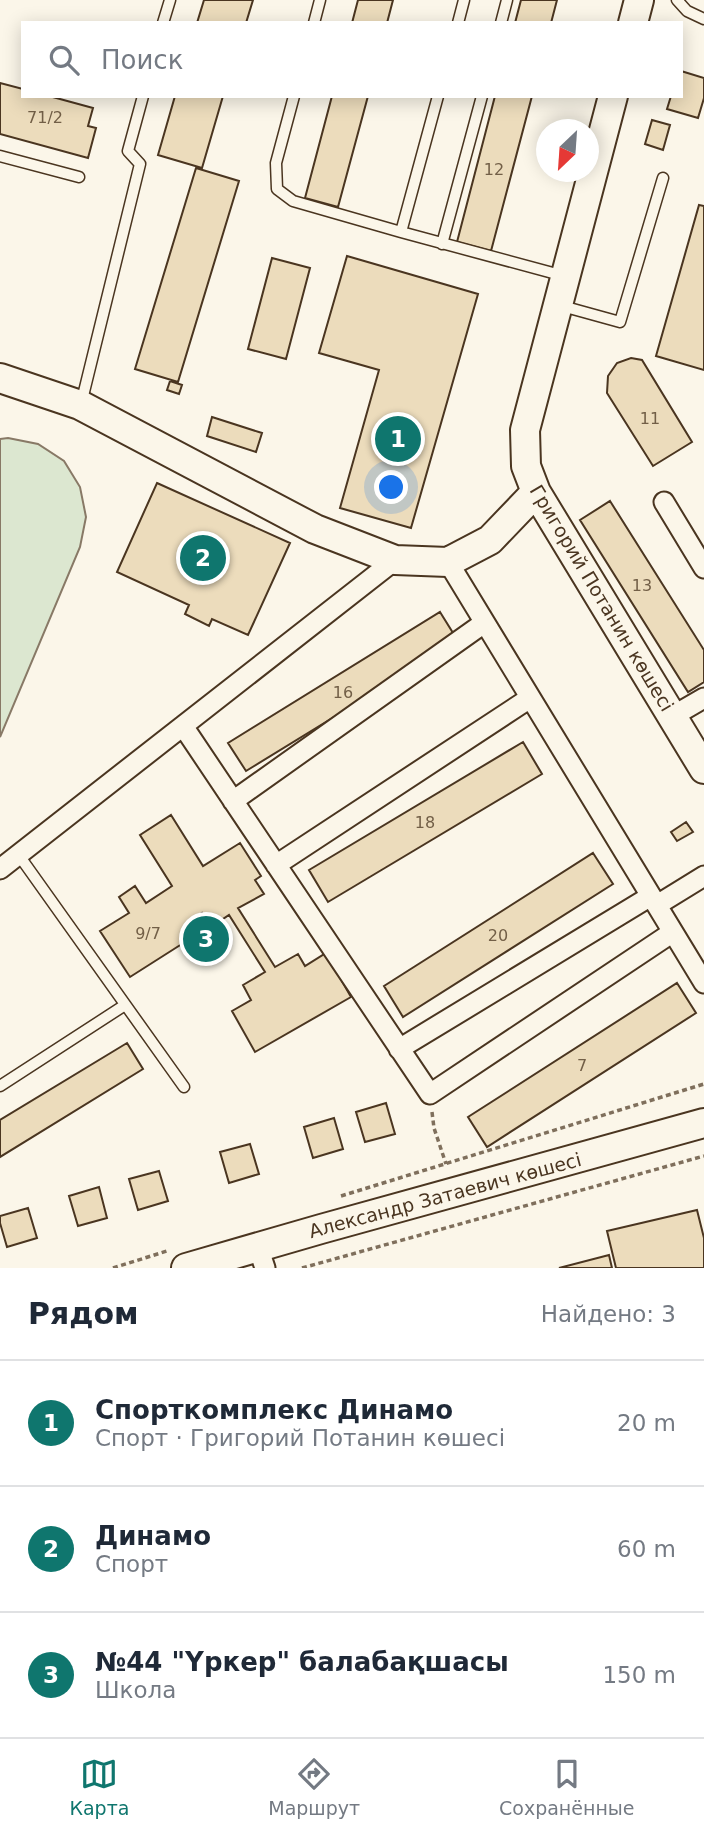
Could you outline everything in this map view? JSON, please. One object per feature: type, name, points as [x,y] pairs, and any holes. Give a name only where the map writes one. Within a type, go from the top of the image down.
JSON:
[{"type":"street","points":[[634,21],[639,0]]},
{"type":"street","name":"Григорий Потанин көшесі","points":[[612,98],[525,430],[526,466],[536,492],[704,769]]},
{"type":"street","points":[[0,378],[80,405],[315,529],[395,560],[448,562],[490,540],[536,492]]},
{"type":"street","points":[[664,502],[704,568]]},
{"type":"street","points":[[0,869],[395,560]]},
{"type":"street","points":[[448,562],[704,983]]},
{"type":"street","points":[[233,800],[484,623]]},
{"type":"street","points":[[276,865],[530,698]]},
{"type":"street","points":[[673,716],[704,698]]},
{"type":"street","points":[[183,726],[430,1094],[673,932]]},
{"type":"street","points":[[399,1049],[654,900],[704,876]]},
{"type":"street","name":"Александр Затаевич көшесі","points":[[181,1258],[261,1258],[704,1123]]},
{"type":"lane","points":[[164,21],[170,0]]},
{"type":"lane","points":[[315,21],[320,0]]},
{"type":"lane","points":[[459,21],[464,0]]},
{"type":"lane","points":[[502,21],[508,0]]},
{"type":"lane","points":[[677,0],[687,11],[704,19]]},
{"type":"lane","points":[[80,405],[140,164],[128,152],[142,98]]},
{"type":"lane","points":[[293,98],[276,163],[278,189],[293,201],[564,276]]},
{"type":"lane","points":[[401,232],[437,98]]},
{"type":"lane","points":[[442,244],[481,98]]},
{"type":"lane","points":[[0,156],[79,177]]},
{"type":"lane","points":[[558,305],[620,322],[663,178]]},
{"type":"lane","points":[[18,854],[184,1087]]},
{"type":"lane","points":[[0,1086],[125,1005]]},
{"type":"path","points":[[341,1196],[704,1084]]},
{"type":"path","points":[[430,1094],[434,1128],[446,1164]]},
{"type":"path","points":[[302,1268],[704,1156]]},
{"type":"path","points":[[113,1268],[181,1258]]},
{"type":"green space","points":[[0,439],[38,444],[64,461],[80,487],[86,517],[80,547],[0,737]]},
{"type":"building","points":[[204,0],[253,0],[247,21],[198,21]]},
{"type":"building","points":[[358,0],[393,0],[388,21],[353,21]]},
{"type":"building","points":[[521,0],[557,0],[552,21],[516,21]]},
{"type":"building","points":[[683,72],[704,78],[704,98],[698,118],[667,109],[670,98],[683,98]]},
{"type":"building","points":[[0,83],[21,88],[21,98],[56,98],[93,108],[88,126],[96,128],[88,158],[0,134]]},
{"type":"building","points":[[174,98],[222,98],[202,168],[158,155]]},
{"type":"building","points":[[331,98],[367,98],[338,207],[305,198]]},
{"type":"building","points":[[494,98],[531,98],[491,251],[457,242]]},
{"type":"building","points":[[652,120],[670,125],[663,150],[645,144]]},
{"type":"building","points":[[196,168],[239,181],[178,382],[135,369]]},
{"type":"building","points":[[699,205],[704,206],[704,370],[656,356]]},
{"type":"building","points":[[347,256],[478,294],[411,528],[340,508],[379,370],[319,353]]},
{"type":"building","points":[[272,258],[310,268],[286,359],[248,349]]},
{"type":"building","points":[[631,358],[642,360],[692,442],[653,466],[607,393],[608,376],[617,363]]},
{"type":"building","points":[[170,381],[182,385],[179,394],[167,390]]},
{"type":"building","points":[[212,417],[262,433],[256,452],[207,436]]},
{"type":"building","points":[[157,483],[290,543],[248,635],[212,619],[209,626],[185,614],[189,605],[117,572]]},
{"type":"building","points":[[610,501],[704,650],[704,682],[688,692],[580,520]]},
{"type":"building","points":[[440,612],[458,641],[246,771],[228,743]]},
{"type":"building","points":[[523,742],[542,774],[328,902],[309,870]]},
{"type":"building","points":[[171,815],[203,866],[240,843],[261,876],[255,880],[264,894],[238,908],[275,967],[298,954],[305,966],[326,953],[351,997],[255,1052],[232,1011],[251,1000],[243,985],[265,972],[229,915],[211,927],[202,913],[188,922],[196,935],[130,977],[100,931],[129,913],[119,897],[135,886],[146,903],[172,886],[140,835]]},
{"type":"building","points":[[686,822],[693,832],[677,841],[671,832]]},
{"type":"building","points":[[593,853],[613,884],[403,1017],[384,986]]},
{"type":"building","points":[[677,983],[696,1013],[487,1147],[468,1117]]},
{"type":"building","points":[[127,1043],[143,1069],[0,1157],[0,1120]]},
{"type":"building","points":[[386,1103],[395,1134],[365,1142],[356,1112]]},
{"type":"building","points":[[334,1118],[343,1149],[313,1158],[304,1127]]},
{"type":"building","points":[[250,1144],[259,1174],[229,1183],[220,1152]]},
{"type":"building","points":[[159,1171],[168,1201],[138,1210],[129,1179]]},
{"type":"building","points":[[99,1187],[107,1218],[78,1226],[69,1196]]},
{"type":"building","points":[[28,1208],[37,1238],[7,1247],[0,1216]]},
{"type":"building","points":[[697,1210],[704,1238],[704,1268],[616,1268],[607,1231]]},
{"type":"building","points":[[609,1255],[612,1268],[559,1268]]},
{"type":"place","name":"Спорткомплекс Динамо","points":[[398,439]]},
{"type":"place","name":"Динамо","points":[[203,558]]},
{"type":"place","name":"№44 \"Үркер\" балабақшасы","points":[[206,939]]}]
